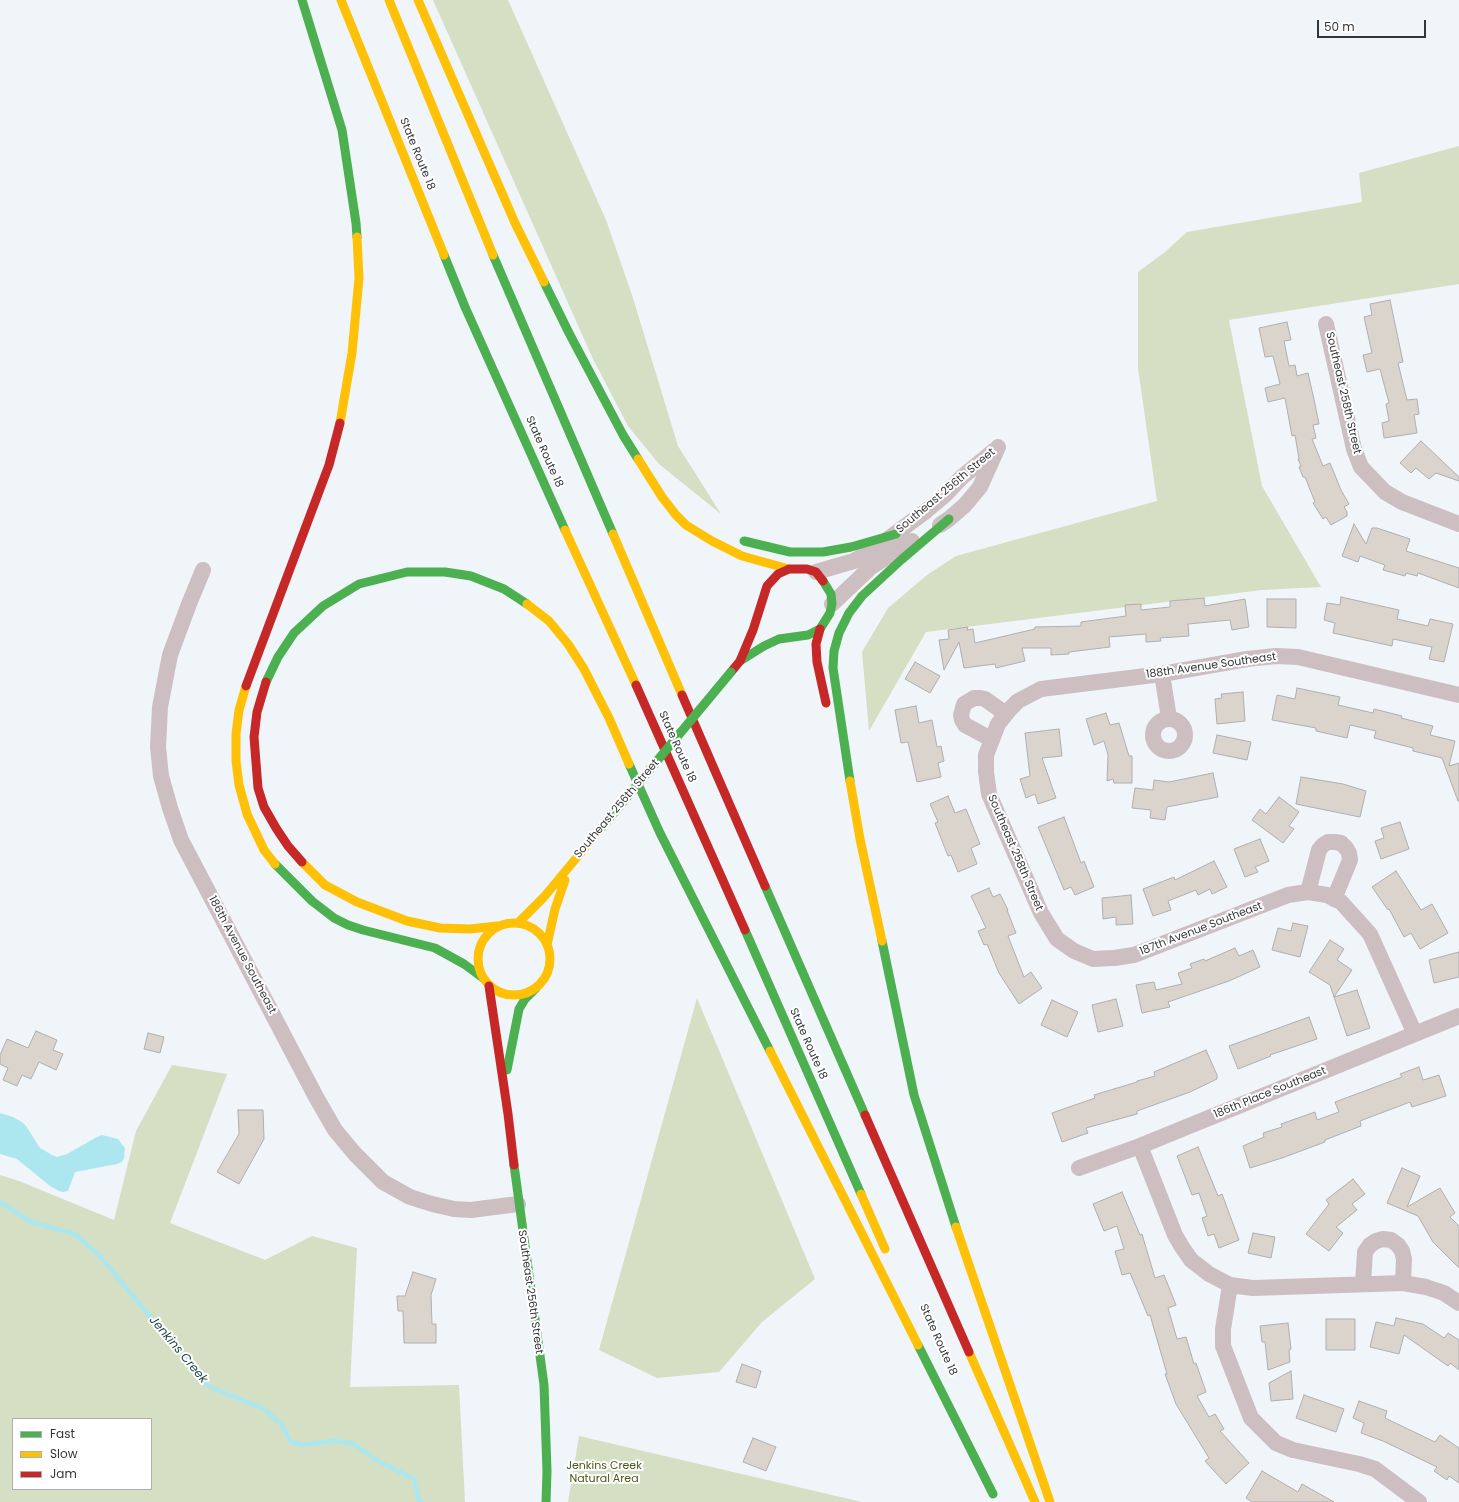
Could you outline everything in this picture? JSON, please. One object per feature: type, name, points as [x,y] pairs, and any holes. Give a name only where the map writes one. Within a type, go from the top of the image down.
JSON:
[{"type":"main road","points":[[302,0],[342,130],[356,223],[359,278],[352,353],[340,425],[329,465],[245,688],[239,710],[236,734],[236,760],[239,785],[247,814],[264,850],[275,865],[312,901],[334,918],[348,925],[434,948],[446,953],[483,978]]},
{"type":"main road","name":"State Route 18","points":[[341,0],[465,307],[684,793],[890,1260]]},
{"type":"main road","points":[[389,0],[508,292],[709,758],[1035,1502]]},
{"type":"main road","points":[[418,0],[515,223],[568,333],[623,435],[662,497],[676,515],[691,528],[712,541],[742,556],[789,569],[802,568],[816,572],[826,584],[831,594],[832,604],[830,613],[820,629],[816,644],[817,662],[827,715]]},
{"type":"main road","points":[[642,466],[670,492]]},
{"type":"main road","points":[[949,519],[864,593],[849,613],[839,633],[834,651],[833,668],[860,839],[914,1095],[962,1248],[1050,1502]]},
{"type":"main road","points":[[734,536],[761,546],[803,552],[839,550],[896,534]]},
{"type":"main road","points":[[740,661],[753,630],[767,586],[778,574],[789,569]]},
{"type":"main road","points":[[497,926],[487,934],[477,955],[478,967],[483,978],[489,986],[500,993],[512,996],[524,994],[536,988],[544,979],[549,968],[550,956],[547,945],[542,936],[536,930],[528,925],[518,923],[508,923],[497,926],[470,929],[440,928],[407,921],[357,902],[325,884],[311,872],[288,846],[264,807],[257,782],[254,736],[257,712],[265,684],[278,657],[294,633],[323,606],[359,584],[407,572],[445,572],[471,576],[500,587],[515,595],[549,621],[568,644],[584,669],[609,718],[667,846],[995,1498]]},
{"type":"main road","points":[[740,661],[764,646],[779,639],[808,635],[820,629]]},
{"type":"main road","name":"Southeast 256th Street","points":[[518,923],[539,903],[571,866],[740,661]]},
{"type":"main road","points":[[840,779],[860,839]]},
{"type":"main road","name":"Southeast 256th Street","points":[[547,945],[555,909],[571,866]]},
{"type":"main road","name":"Southeast 256th Street","points":[[489,986],[504,1082],[518,1204],[544,1385],[546,1502]]},
{"type":"main road","name":"Southeast 256th Street","points":[[504,1082],[519,1009],[525,999],[536,988]]},
{"type":"main road","name":"State Route 18","points":[[919,1326],[995,1498]]},
{"type":"street","name":"Southeast 258th Street","points":[[1326,324],[1354,449],[1361,467],[1374,482],[1402,502],[1459,524]]},
{"type":"street","name":"Southeast 256th Street","points":[[816,572],[854,561],[876,548],[941,499],[962,477],[998,447],[980,488],[965,505],[949,519],[871,566],[832,604]]},
{"type":"street","name":"186th Avenue Southeast","points":[[203,570],[170,655],[160,707],[158,747],[161,776],[181,840],[316,1097],[335,1130],[355,1154],[383,1182],[410,1197],[432,1204],[454,1209],[471,1210],[518,1204]]},
{"type":"street","name":"188th Avenue Southeast","points":[[1002,719],[1018,701],[1040,688],[1162,674],[1247,659],[1276,656],[1298,657],[1459,695]]},
{"type":"street","points":[[1162,674],[1169,718]]},
{"type":"street","points":[[991,739],[965,725],[961,715],[964,704],[974,698],[985,699],[1002,719]]},
{"type":"street","name":"Southeast 258th Street","points":[[1002,719],[991,739],[986,755],[989,794],[1040,913],[1057,938],[1074,951],[1093,959]]},
{"type":"street","points":[[1308,892],[1318,850],[1328,842],[1341,843],[1349,853],[1350,860],[1331,897],[1341,902],[1370,934],[1415,1034]]},
{"type":"street","name":"187th Avenue Southeast","points":[[1093,959],[1134,955],[1288,895],[1308,892],[1331,897]]},
{"type":"street","name":"186th Place Southeast","points":[[1079,1168],[1140,1146],[1459,1016]]},
{"type":"street","points":[[1140,1146],[1175,1235],[1182,1247],[1191,1260],[1230,1285],[1253,1288],[1403,1283],[1426,1287],[1444,1294],[1459,1303]]},
{"type":"street","points":[[1363,1284],[1365,1252],[1370,1245],[1376,1241],[1384,1239],[1391,1240],[1398,1245],[1402,1251],[1404,1259],[1403,1283]]},
{"type":"street","points":[[1230,1285],[1223,1328],[1222,1346],[1251,1418],[1276,1443],[1293,1450],[1359,1464],[1375,1469],[1419,1502]]},
{"type":"green space","points":[[433,0],[508,0],[606,220],[632,295],[678,446],[721,514],[659,464],[628,426],[593,359]]},
{"type":"green space","points":[[1459,146],[1459,284],[1229,320],[1262,486],[1321,587],[1262,590],[926,632],[869,731],[862,652],[888,608],[927,575],[956,556],[1157,501],[1138,368],[1138,272],[1165,252],[1187,232],[1362,202],[1359,173]]},
{"type":"green space","points":[[697,998],[815,1279],[762,1322],[719,1372],[657,1378],[599,1350]]},
{"type":"green space","points":[[172,1065],[227,1074],[170,1223],[265,1260],[312,1236],[357,1248],[350,1387],[459,1385],[465,1502],[0,1502],[0,1175],[19,1181],[114,1220],[136,1131]]},
{"type":"green space","name":"Jenkins Creek Natural Area","points":[[579,1436],[686,1461],[862,1502],[568,1502]]},
{"type":"water","points":[[0,1113],[13,1117],[22,1122],[40,1148],[57,1157],[67,1154],[102,1135],[118,1139],[125,1148],[124,1158],[122,1162],[117,1164],[75,1172],[68,1191],[59,1191],[50,1186],[17,1159],[0,1154]]},
{"type":"building","points":[[1390,300],[1403,362],[1398,363],[1407,400],[1417,399],[1419,414],[1414,415],[1417,433],[1384,438],[1382,423],[1389,421],[1386,404],[1389,403],[1380,369],[1367,372],[1363,355],[1372,353],[1364,317],[1372,315],[1370,304]]},
{"type":"building","points":[[1287,322],[1291,340],[1284,341],[1289,366],[1295,365],[1297,376],[1308,373],[1315,404],[1319,424],[1313,425],[1316,438],[1312,439],[1323,466],[1330,463],[1341,490],[1349,504],[1344,507],[1347,512],[1347,516],[1331,525],[1326,517],[1323,519],[1313,503],[1315,502],[1305,477],[1303,477],[1299,467],[1301,466],[1298,459],[1295,435],[1292,436],[1285,398],[1268,402],[1265,388],[1280,384],[1273,356],[1265,357],[1259,328]]},
{"type":"building","points":[[1421,441],[1459,477],[1459,481],[1436,473],[1429,479],[1416,468],[1411,473],[1400,463]]},
{"type":"building","points":[[1354,524],[1366,544],[1372,528],[1377,528],[1410,539],[1406,551],[1459,568],[1459,588],[1418,573],[1417,576],[1406,573],[1405,576],[1383,570],[1385,565],[1360,556],[1358,562],[1342,556]]},
{"type":"building","points":[[1341,597],[1399,610],[1397,619],[1428,626],[1430,619],[1453,624],[1444,662],[1429,659],[1432,647],[1393,639],[1392,646],[1333,633],[1335,623],[1324,620],[1327,603],[1340,605]]},
{"type":"building","points":[[1204,598],[1205,606],[1245,599],[1249,627],[1232,630],[1230,620],[1188,624],[1189,636],[1160,638],[1161,641],[1146,642],[1146,634],[1109,637],[1110,647],[1069,652],[1069,654],[1051,655],[1051,648],[1022,648],[1025,661],[996,668],[995,664],[964,668],[959,642],[944,670],[939,640],[949,639],[948,630],[968,627],[967,630],[973,629],[975,643],[1035,629],[1035,627],[1081,626],[1081,622],[1126,616],[1125,605],[1141,604],[1141,610],[1170,607],[1170,601]]},
{"type":"building","points":[[1267,599],[1296,599],[1296,628],[1267,627]]},
{"type":"building","points":[[915,662],[940,676],[930,693],[905,679]]},
{"type":"building","points":[[1297,688],[1340,697],[1338,705],[1373,713],[1374,709],[1433,726],[1430,735],[1455,741],[1449,766],[1459,763],[1459,801],[1442,758],[1413,751],[1413,748],[1374,738],[1376,731],[1350,725],[1347,738],[1316,731],[1316,728],[1272,720],[1277,695],[1295,699]]},
{"type":"building","points":[[1243,692],[1245,721],[1217,724],[1215,699],[1222,698],[1221,694]]},
{"type":"building","points":[[916,706],[919,723],[932,720],[937,747],[941,746],[944,761],[938,763],[941,777],[917,782],[908,742],[901,743],[895,710]]},
{"type":"building","points":[[1106,713],[1110,725],[1119,723],[1129,756],[1132,756],[1132,783],[1114,783],[1113,779],[1107,781],[1108,755],[1104,741],[1094,745],[1086,719]]},
{"type":"building","points":[[1059,729],[1062,756],[1042,758],[1056,798],[1038,804],[1035,794],[1026,798],[1020,779],[1030,776],[1025,733]]},
{"type":"building","points":[[1217,735],[1251,742],[1247,760],[1213,753]]},
{"type":"building","points":[[1213,773],[1218,797],[1167,807],[1165,820],[1150,818],[1151,810],[1132,808],[1135,788],[1153,790],[1154,780],[1169,782]]},
{"type":"building","points":[[1301,777],[1343,784],[1366,791],[1360,817],[1296,804]]},
{"type":"building","points":[[948,796],[955,813],[966,809],[980,844],[971,848],[977,864],[958,872],[951,855],[948,856],[935,823],[938,822],[930,804]]},
{"type":"building","points":[[1279,797],[1299,812],[1289,826],[1294,829],[1283,843],[1252,820],[1260,809],[1266,814]]},
{"type":"building","points":[[1064,817],[1081,863],[1084,861],[1094,887],[1075,895],[1071,887],[1064,890],[1038,827]]},
{"type":"building","points":[[1400,822],[1409,849],[1381,859],[1375,841],[1384,838],[1381,828]]},
{"type":"building","points":[[1260,839],[1269,861],[1255,867],[1258,872],[1245,877],[1234,849]]},
{"type":"building","points":[[1214,861],[1227,887],[1212,894],[1210,889],[1198,895],[1196,890],[1168,901],[1171,910],[1153,916],[1143,889],[1174,877],[1175,880]]},
{"type":"building","points":[[1396,871],[1421,910],[1432,904],[1448,933],[1420,949],[1411,933],[1404,937],[1389,909],[1388,910],[1372,887]]},
{"type":"building","points":[[989,888],[993,897],[1000,894],[1008,910],[1016,933],[1008,936],[1024,977],[1031,972],[1042,988],[1019,1004],[999,973],[987,944],[984,945],[978,931],[986,928],[971,896]]},
{"type":"building","points":[[1131,895],[1133,924],[1116,925],[1116,917],[1103,919],[1102,898]]},
{"type":"building","points":[[1293,923],[1308,926],[1300,957],[1272,950],[1278,928],[1291,931]]},
{"type":"building","points":[[1330,940],[1344,949],[1337,960],[1352,970],[1334,997],[1330,985],[1309,972]]},
{"type":"building","points":[[1235,948],[1239,956],[1253,950],[1260,967],[1229,981],[1168,1002],[1170,1007],[1142,1013],[1136,985],[1154,982],[1156,990],[1182,984],[1178,973],[1192,968],[1190,964],[1204,959],[1205,961]]},
{"type":"building","points":[[1459,952],[1459,977],[1434,983],[1429,960]]},
{"type":"building","points":[[1357,990],[1370,1028],[1347,1036],[1334,997]]},
{"type":"building","points":[[1116,999],[1123,1026],[1098,1032],[1092,1005]]},
{"type":"building","points":[[1052,1000],[1078,1012],[1067,1037],[1041,1025]]},
{"type":"building","points":[[1309,1017],[1317,1039],[1270,1055],[1271,1056],[1238,1069],[1229,1046]]},
{"type":"building","points":[[36,1031],[57,1040],[53,1050],[63,1054],[56,1070],[39,1062],[31,1079],[22,1075],[17,1086],[3,1080],[8,1068],[0,1064],[0,1055],[7,1039],[28,1048]]},
{"type":"building","points":[[148,1033],[164,1037],[160,1053],[144,1049]]},
{"type":"building","points":[[1206,1050],[1217,1075],[1217,1079],[1190,1092],[1137,1111],[1137,1114],[1086,1128],[1088,1133],[1062,1142],[1052,1113],[1095,1098],[1094,1095],[1155,1076],[1154,1072]]},
{"type":"building","points":[[1419,1067],[1423,1080],[1439,1075],[1446,1096],[1412,1107],[1410,1102],[1360,1121],[1361,1126],[1325,1140],[1325,1142],[1250,1168],[1243,1146],[1264,1137],[1263,1133],[1282,1127],[1281,1124],[1315,1112],[1317,1120],[1339,1112],[1335,1102],[1402,1077],[1400,1074]]},
{"type":"building","points":[[238,1110],[263,1110],[264,1139],[239,1184],[217,1172],[239,1134]]},
{"type":"building","points":[[1198,1147],[1218,1196],[1222,1194],[1239,1240],[1219,1248],[1214,1234],[1208,1236],[1202,1218],[1207,1216],[1199,1193],[1192,1195],[1177,1156]]},
{"type":"building","points":[[1402,1168],[1420,1176],[1407,1207],[1440,1188],[1455,1213],[1450,1217],[1459,1226],[1459,1268],[1433,1242],[1418,1216],[1387,1203]]},
{"type":"building","points":[[1353,1179],[1365,1194],[1352,1204],[1357,1210],[1336,1227],[1343,1233],[1329,1251],[1306,1234],[1329,1204],[1326,1200]]},
{"type":"building","points":[[1122,1192],[1140,1235],[1142,1234],[1155,1278],[1164,1275],[1176,1305],[1168,1308],[1177,1339],[1186,1337],[1194,1364],[1196,1363],[1206,1392],[1197,1396],[1209,1417],[1215,1414],[1224,1429],[1220,1431],[1249,1463],[1226,1484],[1205,1461],[1209,1458],[1176,1404],[1165,1374],[1167,1374],[1150,1315],[1148,1316],[1130,1273],[1122,1275],[1115,1251],[1124,1249],[1117,1226],[1104,1231],[1093,1204]]},
{"type":"building","points":[[1253,1233],[1275,1237],[1271,1258],[1248,1253]]},
{"type":"building","points":[[413,1272],[436,1279],[431,1295],[432,1324],[436,1324],[436,1343],[404,1343],[403,1311],[398,1311],[397,1296],[405,1296]]},
{"type":"building","points":[[1396,1318],[1423,1324],[1444,1338],[1448,1333],[1459,1340],[1459,1370],[1450,1363],[1448,1366],[1404,1335],[1399,1354],[1370,1347],[1376,1322],[1394,1326]]},
{"type":"building","points":[[1326,1319],[1355,1319],[1355,1350],[1326,1350]]},
{"type":"building","points":[[1288,1323],[1291,1349],[1289,1350],[1290,1362],[1268,1370],[1265,1342],[1262,1342],[1260,1326]]},
{"type":"building","points":[[742,1364],[761,1371],[756,1388],[736,1382]]},
{"type":"building","points":[[1291,1371],[1293,1399],[1271,1401],[1269,1383]]},
{"type":"building","points":[[1304,1395],[1344,1409],[1336,1432],[1296,1418]]},
{"type":"building","points":[[1359,1401],[1387,1411],[1385,1418],[1435,1442],[1440,1435],[1459,1448],[1459,1483],[1449,1476],[1447,1480],[1434,1471],[1437,1467],[1383,1441],[1361,1433],[1364,1423],[1353,1418]]},
{"type":"building","points":[[753,1438],[776,1447],[766,1471],[743,1462]]},
{"type":"building","points":[[1262,1471],[1298,1492],[1302,1484],[1334,1502],[1252,1502],[1246,1498]]},
{"type":"waterway","name":"Jenkins Creek","points":[[0,1202],[31,1222],[75,1234],[98,1254],[208,1386],[264,1409],[281,1424],[291,1442],[303,1445],[333,1441],[352,1443],[378,1461],[414,1479],[419,1500],[422,1502]]},
{"type":"traffic: fast","points":[[302,0],[342,130],[357,237]]},
{"type":"traffic: fast","points":[[444,255],[465,307],[565,530]]},
{"type":"traffic: fast","points":[[493,255],[613,534]]},
{"type":"traffic: fast","points":[[544,282],[623,435],[638,459]]},
{"type":"traffic: fast","points":[[850,781],[833,668],[834,651],[839,633],[849,613],[862,596],[949,519]]},
{"type":"traffic: fast","points":[[744,541],[790,552],[823,552],[851,547],[896,534]]},
{"type":"traffic: fast","points":[[266,682],[278,657],[294,633],[323,606],[359,584],[407,572],[445,572],[471,576],[504,589],[527,604]]},
{"type":"traffic: fast","points":[[740,661],[764,646],[779,639],[808,635],[820,629],[830,613],[832,604],[831,594],[823,581]]},
{"type":"traffic: fast","points":[[602,827],[731,672]]},
{"type":"traffic: fast","points":[[629,764],[660,833],[770,1051]]},
{"type":"traffic: fast","points":[[275,864],[312,901],[334,918],[363,930],[435,948],[464,964],[483,978]]},
{"type":"traffic: fast","points":[[765,886],[865,1115]]},
{"type":"traffic: fast","points":[[745,930],[861,1194]]},
{"type":"traffic: fast","points":[[882,941],[914,1095],[956,1227]]},
{"type":"traffic: fast","points":[[507,1070],[519,1009],[525,999],[536,988]]},
{"type":"traffic: fast","points":[[514,1165],[544,1385],[547,1471],[546,1502]]},
{"type":"traffic: fast","points":[[918,1345],[993,1494]]},
{"type":"traffic: slow","points":[[341,0],[444,255]]},
{"type":"traffic: slow","points":[[389,0],[493,255]]},
{"type":"traffic: slow","points":[[418,0],[515,223],[544,282]]},
{"type":"traffic: slow","points":[[340,423],[352,353],[359,278],[357,237]]},
{"type":"traffic: slow","points":[[638,459],[662,497],[686,525],[712,541],[742,556],[789,569]]},
{"type":"traffic: slow","points":[[565,530],[636,685]]},
{"type":"traffic: slow","points":[[613,534],[682,695]]},
{"type":"traffic: slow","points":[[527,604],[549,621],[568,644],[584,669],[609,718],[629,764]]},
{"type":"traffic: slow","points":[[246,686],[239,710],[236,734],[236,761],[239,785],[247,814],[264,850],[275,864]]},
{"type":"traffic: slow","points":[[850,781],[860,839],[882,941]]},
{"type":"traffic: slow","points":[[518,923],[544,897],[602,827]]},
{"type":"traffic: slow","points":[[302,862],[325,885],[357,902],[407,921],[440,928],[470,929],[497,926]]},
{"type":"traffic: slow","points":[[547,945],[555,909],[565,880]]},
{"type":"traffic: slow","points":[[507,923],[521,923],[540,933],[550,952],[550,959],[550,966],[540,985],[521,995],[507,995],[488,985],[478,966],[478,952],[488,933],[507,923]]},
{"type":"traffic: slow","points":[[770,1051],[918,1345]]},
{"type":"traffic: slow","points":[[861,1194],[885,1249]]},
{"type":"traffic: slow","points":[[956,1227],[1050,1502]]},
{"type":"traffic: slow","points":[[969,1352],[1035,1502]]},
{"type":"traffic: jam","points":[[246,686],[329,465],[340,423]]},
{"type":"traffic: jam","points":[[731,672],[740,661],[753,630],[767,586],[778,574],[789,569],[807,569],[816,572],[823,581]]},
{"type":"traffic: jam","points":[[820,629],[816,644],[817,662],[826,703]]},
{"type":"traffic: jam","points":[[266,682],[257,712],[254,737],[258,788],[264,807],[276,828],[288,846],[302,862]]},
{"type":"traffic: jam","points":[[636,685],[745,930]]},
{"type":"traffic: jam","points":[[682,695],[765,886]]},
{"type":"traffic: jam","points":[[489,986],[514,1165]]},
{"type":"traffic: jam","points":[[865,1115],[969,1352]]}]
